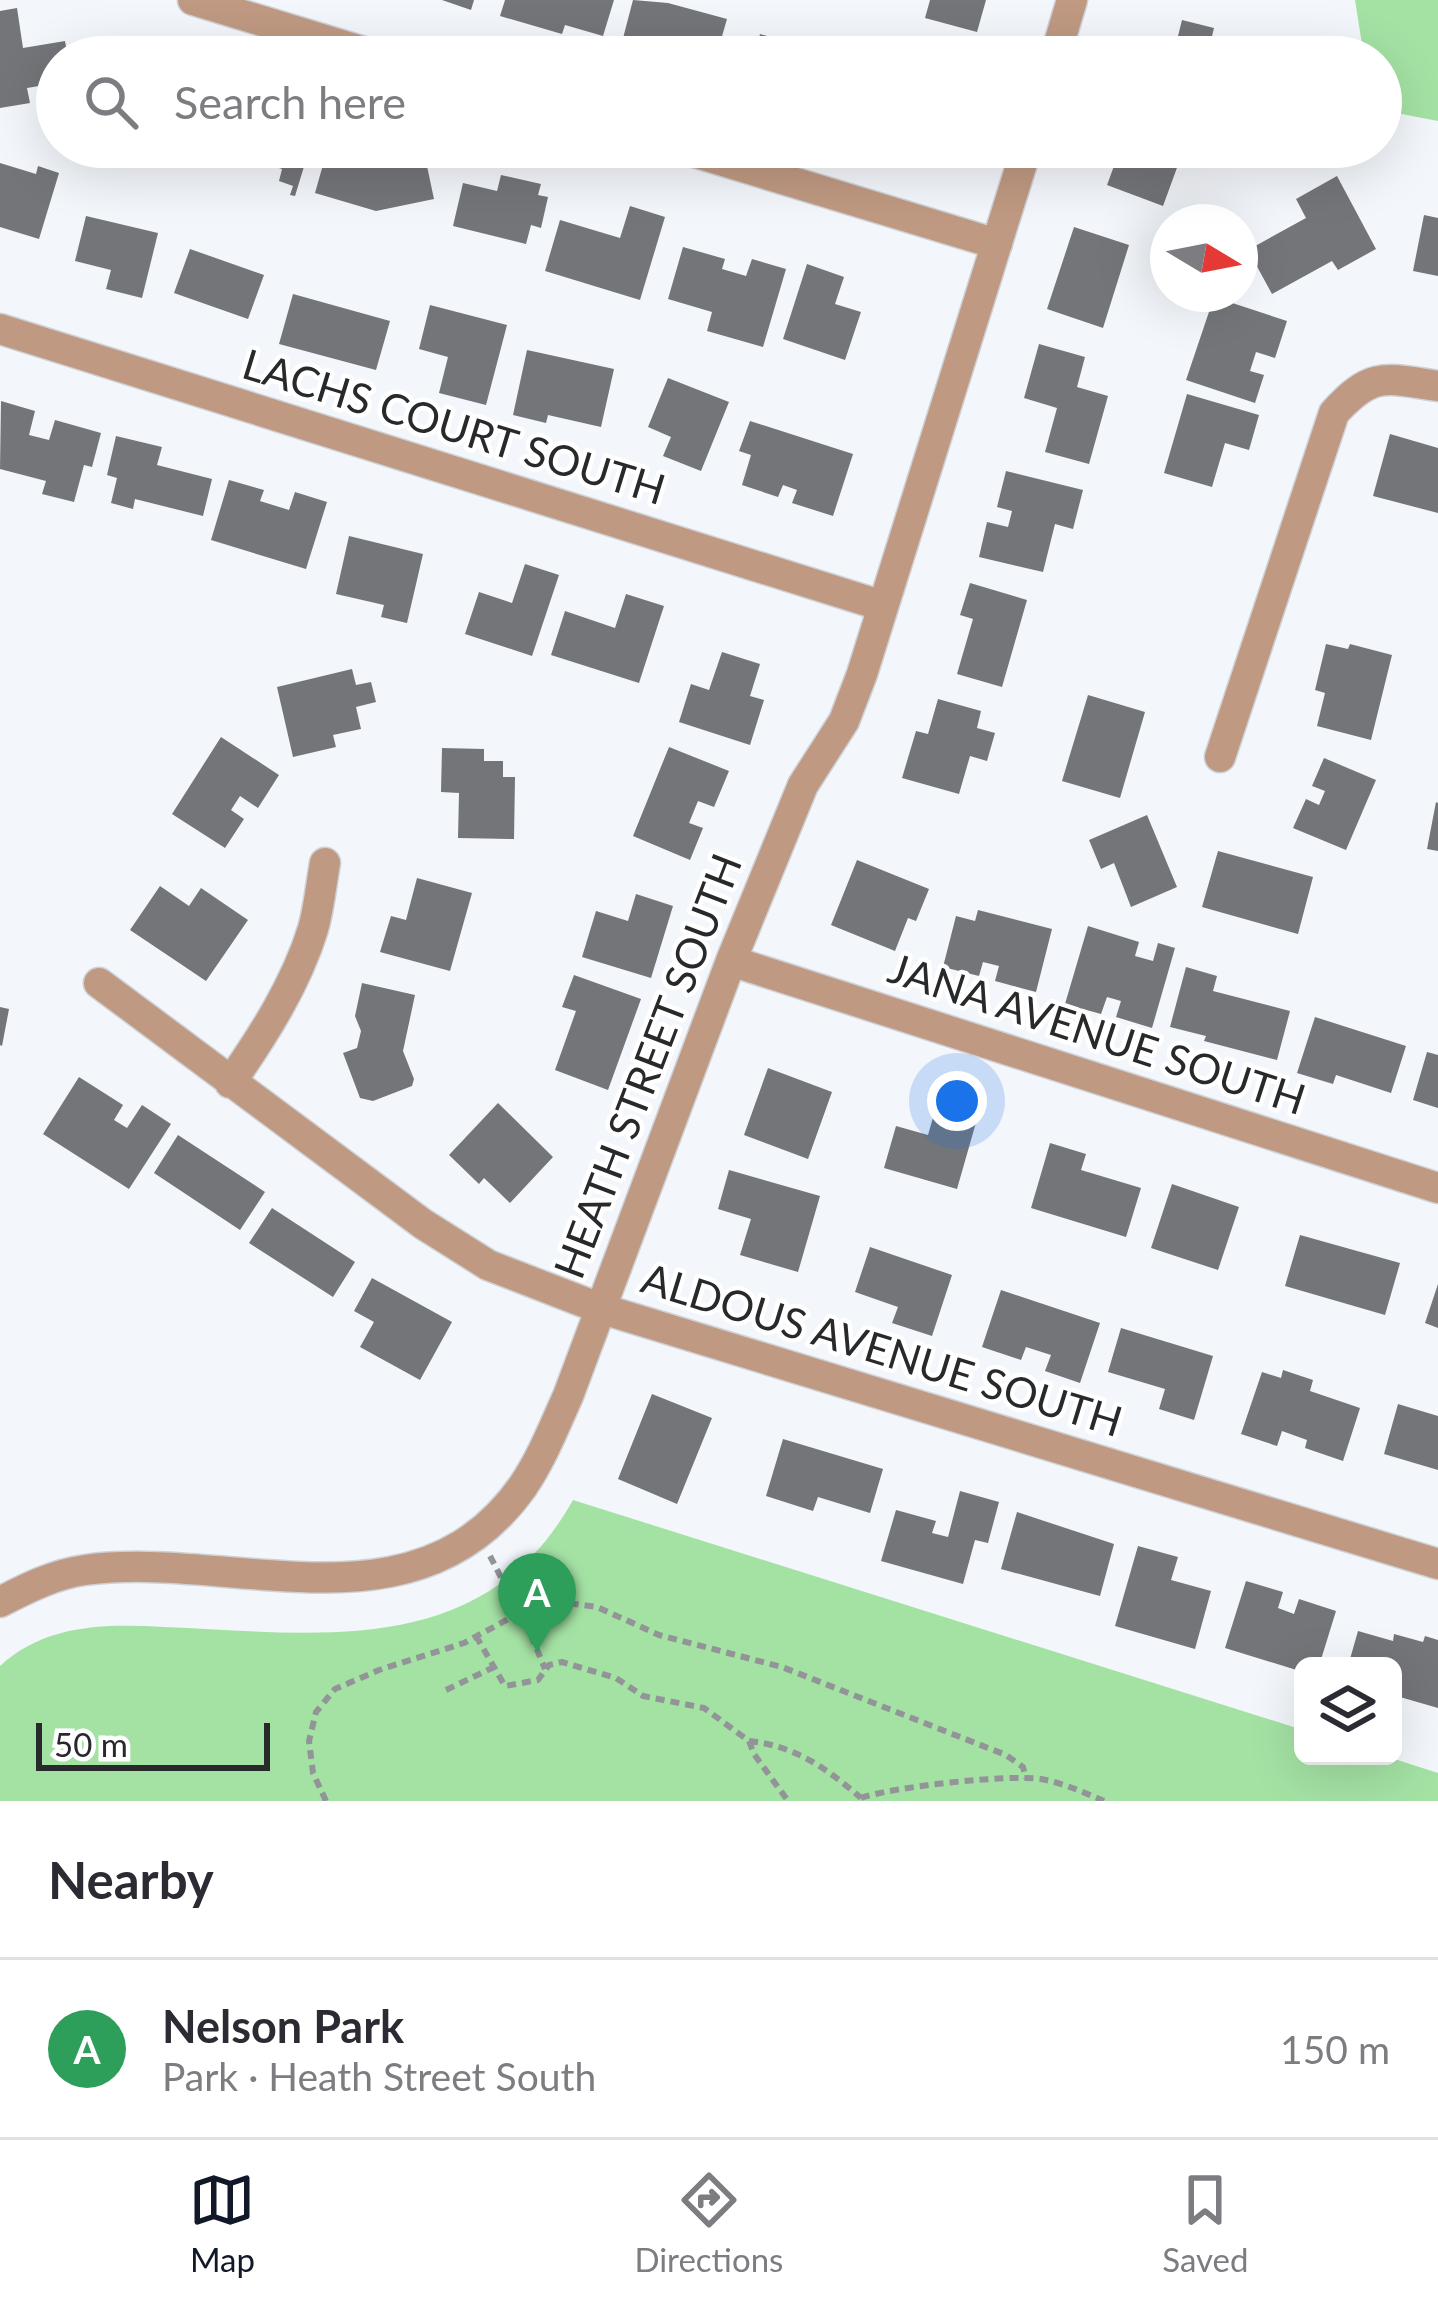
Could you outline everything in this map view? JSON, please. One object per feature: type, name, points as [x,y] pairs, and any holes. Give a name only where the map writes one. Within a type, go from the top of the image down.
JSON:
[{"type":"street","points":[[193,0],[312,36]]},
{"type":"street","points":[[1061,36],[1072,0]]},
{"type":"street","points":[[746,168],[997,244]]},
{"type":"street","name":"HEATH STREET SOUTH","points":[[0,1602],[42,1581],[84,1570],[129,1568],[346,1580],[406,1569],[453,1549],[490,1523],[521,1489],[542,1456],[803,784],[844,721],[1021,168]]},
{"type":"street","name":"LACHS COURT SOUTH","points":[[0,329],[883,606]]},
{"type":"street","points":[[1220,757],[1334,413],[1357,388],[1376,378],[1438,386]]},
{"type":"street","points":[[230,1083],[264,1035],[305,949],[325,862]]},
{"type":"street","name":"JANA AVENUE SOUTH","points":[[731,961],[1438,1188]]},
{"type":"street","name":"ALDOUS AVENUE SOUTH","points":[[99,983],[471,1255],[599,1308],[1438,1564]]},
{"type":"path","points":[[506,1586],[545,1669]]},
{"type":"path","points":[[326,1801],[313,1773],[309,1741],[323,1700],[357,1678],[476,1636],[541,1605],[571,1601],[597,1607],[658,1635],[782,1667],[1006,1755],[1023,1767],[1026,1778]]},
{"type":"path","points":[[476,1636],[505,1686],[538,1680],[555,1662],[571,1663],[616,1678],[643,1696],[694,1704],[749,1741],[798,1751],[863,1800],[886,1790],[1026,1778],[1066,1785],[1104,1801]]},
{"type":"path","points":[[446,1690],[492,1668]]},
{"type":"path","points":[[749,1741],[788,1801]]},
{"type":"green space","points":[[1355,0],[1438,0],[1438,121],[1402,114],[1402,36],[1361,36]]},
{"type":"green space","points":[[573,1500],[1294,1727],[1294,1765],[1402,1761],[1438,1773],[1438,1801],[0,1801],[0,1666],[37,1642],[77,1630],[120,1626],[337,1632],[392,1626],[445,1613],[493,1589],[536,1552]]},
{"type":"building","points":[[442,0],[474,0],[471,10]]},
{"type":"building","points":[[505,0],[614,0],[603,36],[565,25],[562,34],[500,16]]},
{"type":"building","points":[[633,0],[668,3],[727,19],[722,36],[624,36]]},
{"type":"building","points":[[930,0],[986,0],[977,32],[925,18]]},
{"type":"building","points":[[17,8],[23,48],[36,46],[36,86],[27,88],[30,103],[0,108],[0,11]]},
{"type":"building","points":[[1182,20],[1214,28],[1212,36],[1178,36]]},
{"type":"building","points":[[0,163],[36,174],[38,168],[59,173],[39,239],[0,227]]},
{"type":"building","points":[[304,168],[295,196],[290,195],[293,186],[279,181],[282,169]]},
{"type":"building","points":[[322,168],[427,168],[434,199],[376,211],[315,193]]},
{"type":"building","points":[[1113,168],[1177,168],[1164,204],[1107,185]]},
{"type":"building","points":[[501,175],[541,184],[538,195],[548,197],[541,228],[531,225],[526,244],[453,226],[463,183],[497,191]]},
{"type":"building","points":[[1337,176],[1376,249],[1338,270],[1332,261],[1272,294],[1258,268],[1258,244],[1306,218],[1296,199]]},
{"type":"building","points":[[630,206],[665,217],[640,300],[545,271],[560,220],[620,238]]},
{"type":"building","points":[[1424,215],[1438,218],[1438,276],[1413,271]]},
{"type":"building","points":[[86,216],[158,233],[142,298],[106,289],[111,270],[75,261]]},
{"type":"building","points":[[1074,227],[1129,245],[1103,328],[1047,309]]},
{"type":"building","points":[[683,247],[725,259],[722,269],[746,276],[752,259],[786,269],[763,347],[707,331],[712,312],[668,299]]},
{"type":"building","points":[[190,249],[264,275],[248,319],[174,293]]},
{"type":"building","points":[[807,264],[844,277],[835,304],[861,312],[845,360],[783,339]]},
{"type":"building","points":[[293,294],[390,321],[376,370],[279,344]]},
{"type":"building","points":[[430,305],[507,325],[486,405],[439,393],[448,357],[419,349]]},
{"type":"building","points":[[1258,311],[1287,321],[1275,358],[1256,352],[1250,371],[1264,375],[1255,403],[1186,380],[1209,312]]},
{"type":"building","points":[[1039,344],[1085,357],[1077,387],[1108,396],[1089,464],[1045,452],[1057,408],[1024,398]]},
{"type":"building","points":[[527,350],[614,369],[601,427],[548,415],[546,423],[513,415]]},
{"type":"building","points":[[668,378],[729,402],[701,471],[663,456],[671,437],[648,427]]},
{"type":"building","points":[[1187,394],[1259,415],[1249,450],[1225,443],[1212,487],[1164,473]]},
{"type":"building","points":[[1,401],[35,411],[29,435],[49,440],[55,420],[101,433],[92,467],[84,465],[74,502],[42,494],[46,481],[0,469]]},
{"type":"building","points":[[750,421],[853,454],[833,516],[792,503],[797,490],[783,485],[778,497],[742,485],[751,455],[739,451]]},
{"type":"building","points":[[1390,434],[1438,448],[1438,513],[1373,496]]},
{"type":"building","points":[[116,436],[162,447],[157,465],[212,479],[203,516],[135,499],[133,509],[111,503],[117,478],[107,475]]},
{"type":"building","points":[[1006,471],[1083,490],[1073,529],[1055,524],[1043,572],[979,557],[987,522],[1008,527],[1012,511],[997,507]]},
{"type":"building","points":[[229,480],[264,490],[260,501],[289,510],[295,492],[327,502],[306,569],[211,540]]},
{"type":"building","points":[[349,536],[423,554],[407,623],[381,617],[384,605],[336,594]]},
{"type":"building","points":[[525,564],[559,575],[532,656],[465,634],[479,592],[512,603]]},
{"type":"building","points":[[970,583],[1027,600],[1002,687],[957,674],[973,619],[960,615]]},
{"type":"building","points":[[626,594],[664,606],[639,683],[551,655],[565,611],[615,628]]},
{"type":"building","points":[[1326,644],[1348,649],[1350,644],[1392,655],[1371,740],[1317,726],[1325,693],[1315,690]]},
{"type":"building","points":[[722,652],[760,664],[750,696],[764,700],[750,745],[679,722],[691,684],[709,690]]},
{"type":"building","points":[[352,669],[356,685],[371,682],[376,702],[356,707],[361,729],[333,735],[336,747],[293,757],[277,687]]},
{"type":"building","points":[[1088,695],[1145,712],[1120,798],[1062,781]]},
{"type":"building","points":[[938,699],[981,711],[977,728],[995,733],[987,761],[970,756],[959,794],[902,778],[916,731],[928,734]]},
{"type":"building","points":[[221,737],[279,775],[258,808],[240,796],[231,810],[244,819],[225,848],[172,814]]},
{"type":"building","points":[[669,747],[729,771],[714,807],[698,801],[689,823],[703,828],[690,860],[633,836]]},
{"type":"building","points":[[442,748],[484,749],[484,761],[503,761],[503,777],[515,777],[514,839],[458,838],[459,793],[441,792]]},
{"type":"building","points":[[1324,758],[1376,780],[1346,850],[1293,828],[1306,799],[1319,805],[1325,791],[1312,786]]},
{"type":"building","points":[[1438,803],[1438,851],[1427,849]]},
{"type":"building","points":[[1147,815],[1177,887],[1131,907],[1114,863],[1101,869],[1089,840]]},
{"type":"building","points":[[1218,851],[1313,877],[1298,934],[1202,907]]},
{"type":"building","points":[[857,860],[929,889],[916,921],[908,918],[895,951],[831,925]]},
{"type":"building","points":[[417,878],[472,893],[450,971],[380,952],[391,916],[406,920]]},
{"type":"building","points":[[160,886],[189,906],[201,888],[248,920],[206,981],[130,930]]},
{"type":"building","points":[[636,894],[673,906],[651,978],[582,957],[596,911],[628,921]]},
{"type":"building","points":[[978,910],[1052,929],[1036,992],[995,981],[999,966],[983,962],[979,976],[943,967],[956,916],[975,921]]},
{"type":"building","points":[[1088,926],[1139,942],[1135,956],[1153,961],[1158,943],[1175,948],[1152,1028],[1116,1017],[1121,1001],[1107,997],[1101,1014],[1065,1004]]},
{"type":"building","points":[[1186,967],[1217,976],[1213,991],[1290,1011],[1277,1060],[1170,1027]]},
{"type":"building","points":[[574,975],[641,999],[608,1090],[555,1070],[576,1011],[562,1007]]},
{"type":"building","points":[[362,983],[415,995],[403,1051],[414,1079],[412,1086],[373,1101],[360,1098],[343,1053],[357,1048],[361,1031],[355,1016]]},
{"type":"building","points":[[0,1007],[9,1009],[2,1046],[0,1045]]},
{"type":"building","points":[[1315,1017],[1406,1046],[1391,1093],[1336,1075],[1333,1084],[1297,1073]]},
{"type":"building","points":[[1427,1052],[1438,1055],[1438,1108],[1413,1100]]},
{"type":"building","points":[[768,1068],[832,1092],[808,1159],[744,1135]]},
{"type":"building","points":[[79,1077],[123,1105],[114,1120],[127,1128],[142,1105],[171,1124],[129,1189],[43,1134]]},
{"type":"building","points":[[498,1103],[553,1157],[510,1203],[484,1178],[479,1184],[449,1155]]},
{"type":"building","points":[[936,1107],[977,1119],[957,1189],[884,1168],[896,1126],[928,1135]]},
{"type":"building","points":[[178,1135],[265,1192],[240,1230],[154,1173]]},
{"type":"building","points":[[1050,1143],[1086,1154],[1081,1170],[1141,1188],[1126,1237],[1031,1208]]},
{"type":"building","points":[[729,1170],[820,1196],[798,1272],[740,1255],[751,1219],[718,1209]]},
{"type":"building","points":[[1172,1184],[1239,1207],[1218,1270],[1151,1248]]},
{"type":"building","points":[[272,1208],[355,1262],[333,1297],[249,1243]]},
{"type":"building","points":[[1300,1235],[1400,1263],[1385,1315],[1285,1286]]},
{"type":"building","points":[[870,1247],[952,1275],[932,1336],[892,1323],[898,1307],[855,1292]]},
{"type":"building","points":[[372,1278],[452,1322],[420,1380],[360,1347],[374,1322],[354,1311]]},
{"type":"building","points":[[1438,1284],[1438,1328],[1425,1323]]},
{"type":"building","points":[[1001,1290],[1100,1323],[1080,1383],[1045,1371],[1051,1355],[1026,1347],[1021,1360],[982,1347]]},
{"type":"building","points":[[1121,1328],[1213,1356],[1194,1420],[1159,1409],[1165,1389],[1108,1372]]},
{"type":"building","points":[[1283,1370],[1313,1380],[1310,1391],[1360,1408],[1343,1461],[1305,1448],[1307,1440],[1282,1431],[1277,1446],[1241,1434],[1262,1372],[1281,1378]]},
{"type":"building","points":[[652,1394],[712,1418],[677,1504],[618,1479]]},
{"type":"building","points":[[1398,1404],[1438,1416],[1438,1470],[1384,1454]]},
{"type":"building","points":[[783,1439],[883,1469],[870,1513],[818,1497],[813,1511],[766,1496]]},
{"type":"building","points":[[960,1491],[999,1502],[988,1543],[975,1540],[963,1584],[881,1561],[896,1510],[936,1521],[932,1533],[948,1537]]},
{"type":"building","points":[[1017,1512],[1114,1544],[1100,1596],[1001,1569]]},
{"type":"building","points":[[1138,1546],[1178,1557],[1171,1580],[1211,1591],[1195,1649],[1115,1626]]},
{"type":"building","points":[[1246,1581],[1283,1592],[1278,1608],[1294,1614],[1299,1599],[1336,1611],[1322,1657],[1294,1657],[1294,1669],[1225,1648]]},
{"type":"building","points":[[1358,1631],[1393,1641],[1394,1634],[1423,1642],[1425,1636],[1438,1640],[1438,1708],[1402,1698],[1402,1657],[1351,1657]]},
{"type":"place","name":"Nelson Park","points":[[537,1652]]}]
